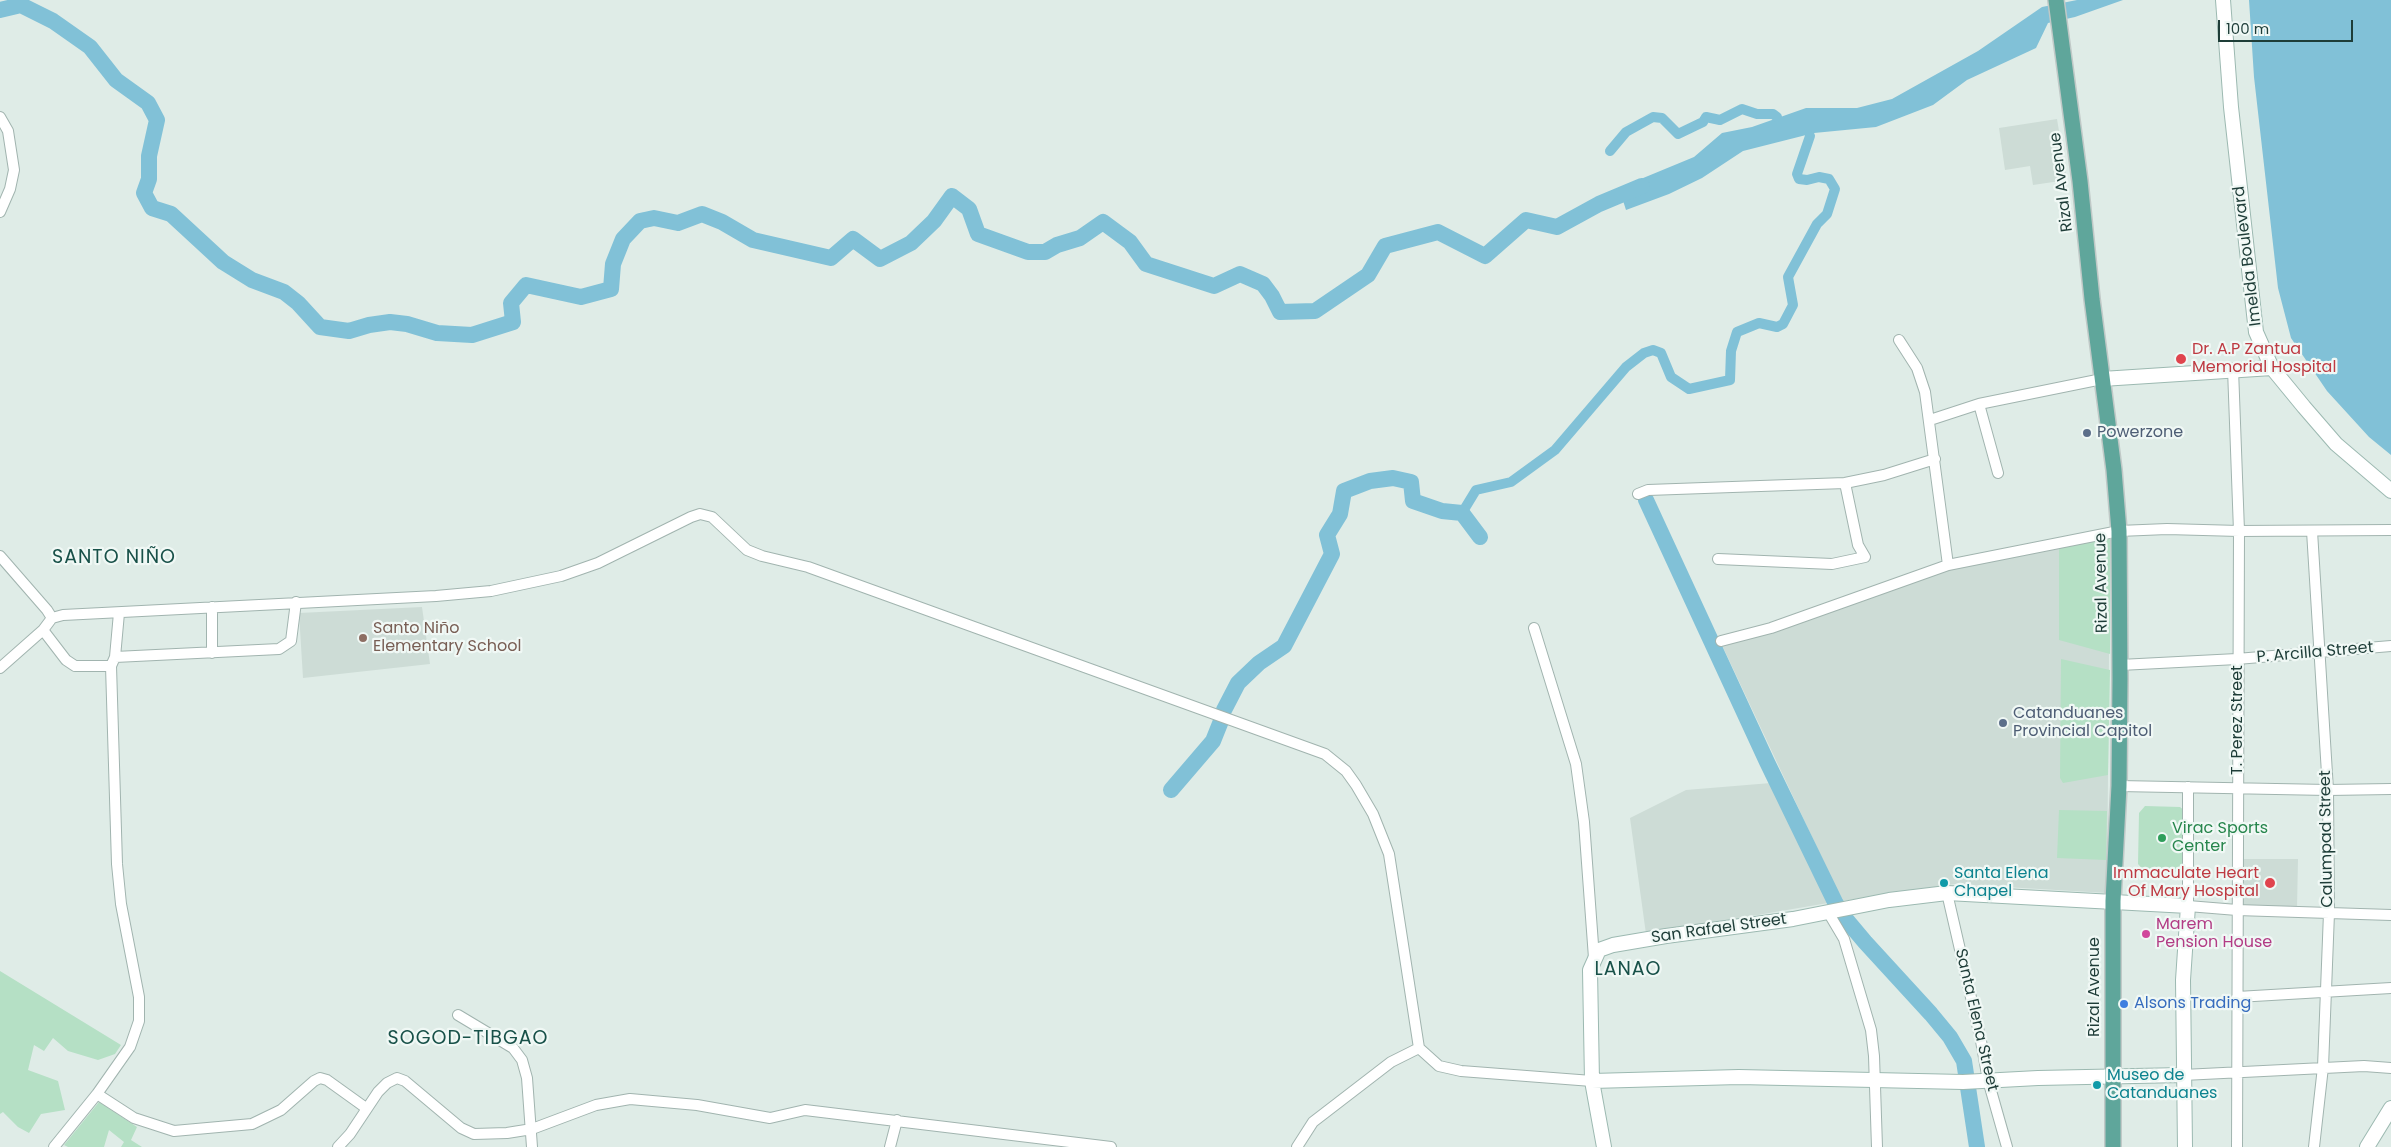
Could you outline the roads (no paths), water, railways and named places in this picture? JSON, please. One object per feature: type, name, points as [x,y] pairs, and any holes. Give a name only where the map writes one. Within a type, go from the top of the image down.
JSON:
[{"type":"main road","name":"Rizal Avenue","points":[[2056,1],[2080,181],[2114,470],[2119,531],[2120,665],[2118,786],[2113,901],[2113,1147]]},
{"type":"street","name":"Imelda Boulevard","points":[[2224,0],[2231,108],[2256,332],[2272,368],[2336,444],[2391,491]]},
{"type":"street","points":[[0,116],[8,131],[14,170],[10,189],[0,212]]},
{"type":"street","points":[[1899,340],[1922,380],[1936,458],[1948,565]]},
{"type":"street","points":[[1930,420],[1979,404],[2102,379],[2233,369],[2272,368]]},
{"type":"street","name":"T. Perez Street","points":[[2233,369],[2239,531],[2235,1071],[2237,1147]]},
{"type":"street","points":[[1979,404],[1998,473]]},
{"type":"street","points":[[1638,494],[1648,490],[1845,483],[1884,475],[1936,458]]},
{"type":"street","points":[[1718,559],[1832,564],[1865,556],[1858,545],[1845,483]]},
{"type":"street","points":[[0,668],[42,630],[52,618],[63,615],[436,596],[491,591],[561,576],[598,563],[700,514],[712,517],[747,550],[762,556],[808,567],[1325,754],[1346,771],[1356,785],[1372,814],[1389,854],[1419,1048],[1439,1066],[1461,1071],[1592,1081],[1739,1077],[1874,1081],[1966,1081],[2183,1075],[2323,1067],[2364,1066],[2391,1068]]},
{"type":"street","points":[[1721,641],[1771,628],[1948,565],[2119,531],[2167,529],[2239,531],[2391,530]]},
{"type":"street","name":"Calumpad Street","points":[[2312,531],[2328,790],[2329,913],[2323,1067],[2314,1147]]},
{"type":"street","points":[[0,556],[48,610],[52,618]]},
{"type":"street","points":[[42,630],[56,649],[75,666],[113,661],[285,647],[292,637],[296,602]]},
{"type":"street","points":[[212,607],[212,653]]},
{"type":"street","points":[[55,1147],[97,1094],[130,1047],[136,1034],[140,1014],[139,997],[121,904],[117,864],[113,661],[119,613]]},
{"type":"street","points":[[1534,628],[1576,764],[1584,822],[1599,953],[1590,970],[1592,1081],[1604,1147]]},
{"type":"street","name":"P. Arcilla Street","points":[[2120,665],[2237,660],[2391,646]]},
{"type":"street","points":[[2118,786],[2328,790],[2391,789]]},
{"type":"street","points":[[2185,1147],[2183,1075],[2184,980],[2188,906],[2188,787]]},
{"type":"street","name":"San Rafael Street","points":[[1599,953],[1613,945],[1793,919],[1947,893],[2113,901]]},
{"type":"street","name":"Santa Elena Street","points":[[1947,893],[1981,1041],[1988,1080],[2007,1147]]},
{"type":"street","points":[[2113,901],[2237,910],[2391,915]]},
{"type":"street","points":[[1836,911],[1866,1011],[1873,1046],[1876,1147]]},
{"type":"street","points":[[2237,997],[2391,988]]},
{"type":"street","points":[[458,1015],[503,1041],[519,1054],[527,1078],[532,1147]]},
{"type":"street","points":[[1297,1147],[1313,1122],[1392,1062],[1419,1048]]},
{"type":"street","points":[[97,1094],[134,1118],[174,1131],[252,1124],[281,1110],[320,1078],[327,1080],[366,1108]]},
{"type":"street","points":[[338,1147],[350,1134],[378,1092],[387,1083],[397,1078],[405,1081],[461,1128],[474,1134],[532,1130],[596,1105],[630,1098],[697,1105],[770,1118],[805,1110],[1110,1147]]},
{"type":"street","points":[[2367,1147],[2391,1108]]},
{"type":"street","points":[[890,1147],[897,1120]]},
{"type":"water","points":[[2077,0],[2123,0],[2075,17],[2048,23],[2036,48],[1967,80],[1933,105],[1876,127],[1814,133],[1743,151],[1702,178],[1669,194],[1626,210],[1619,188],[1694,157],[1722,133],[1752,127],[1806,108],[1857,108],[1892,99],[1978,51],[2042,7]]},
{"type":"water","points":[[2249,0],[2391,0],[2391,455],[2369,437],[2327,391],[2291,338],[2278,288],[2254,77]]},
{"type":"waterway","points":[[0,10],[21,5],[53,21],[90,47],[116,80],[148,103],[157,120],[149,156],[149,179],[144,193],[152,208],[171,214],[223,262],[252,280],[284,292],[298,303],[320,327],[349,331],[369,325],[390,322],[407,324],[437,333],[472,335],[513,322],[511,303],[526,285],[581,297],[611,289],[613,264],[623,239],[640,221],[654,218],[678,223],[702,214],[722,222],[753,240],[831,258],[853,239],[880,259],[911,243],[934,221],[952,196],[969,209],[978,234],[1028,252],[1045,252],[1057,245],[1080,238],[1103,222],[1130,242],[1146,264],[1214,286],[1240,274],[1263,284],[1280,312],[1315,311],[1368,275],[1385,246],[1438,232],[1485,256],[1526,220],[1557,227],[1599,204],[1642,186]]},
{"type":"waterway","points":[[1610,151],[1626,132],[1653,117],[1662,118],[1678,134],[1703,122],[1706,117],[1720,120],[1742,109],[1757,114],[1773,114],[1777,117]]},
{"type":"waterway","points":[[1462,513],[1476,490],[1511,482],[1555,450],[1626,367],[1644,353],[1653,350],[1661,353],[1671,377],[1689,389],[1730,380],[1731,351],[1737,332],[1759,323],[1777,327],[1783,324],[1793,305],[1788,277],[1817,224],[1827,214],[1835,189],[1829,179],[1819,177],[1807,180],[1799,179],[1797,174],[1810,136]]},
{"type":"waterway","points":[[1224,710],[1238,683],[1259,663],[1284,646],[1332,554],[1327,535],[1340,514],[1344,491],[1370,481],[1393,478],[1411,482],[1413,501],[1442,511],[1462,513],[1480,537]]},
{"type":"waterway","points":[[1646,500],[1767,762],[1835,902],[1844,917],[1865,942],[1950,1037],[1964,1061],[1977,1147]]},
{"type":"waterway","points":[[1171,790],[1213,741],[1221,721]]},
{"type":"place","name":"Dr. A.P Zantua Memorial Hospital","points":[[2181,359]]},
{"type":"place","name":"Powerzone","points":[[2087,433]]},
{"type":"place","name":"Santo Niño Elementary School","points":[[363,638]]},
{"type":"place","name":"Catanduanes Provincial Capitol","points":[[2003,723]]},
{"type":"place","name":"Virac Sports Center","points":[[2162,838]]},
{"type":"place","name":"Santa Elena Chapel","points":[[1944,883]]},
{"type":"place","name":"Immaculate Heart Of Mary Hospital","points":[[2270,883]]},
{"type":"place","name":"Marem Pension House","points":[[2146,934]]},
{"type":"place","name":"Alsons Trading","points":[[2124,1004]]},
{"type":"place","name":"Museo de Catanduanes","points":[[2097,1085]]},
{"type":"district","name":"SANTO NIÑO","points":[[114,558]]},
{"type":"district","name":"LANAO","points":[[1628,970]]},
{"type":"district","name":"SOGOD-TIBGAO","points":[[468,1039]]}]
